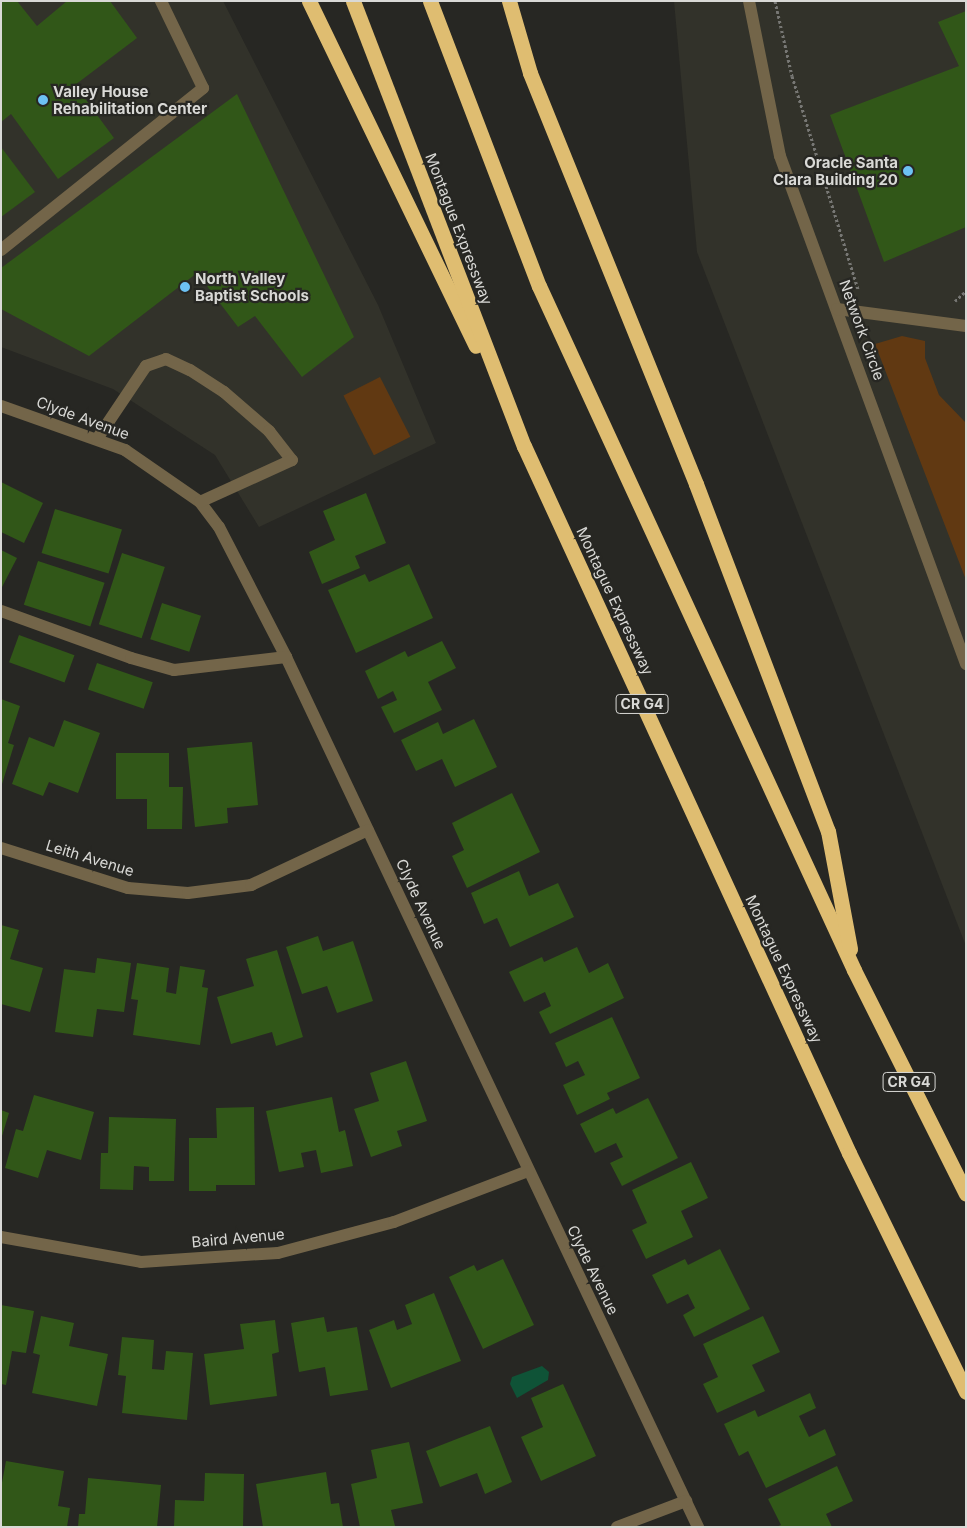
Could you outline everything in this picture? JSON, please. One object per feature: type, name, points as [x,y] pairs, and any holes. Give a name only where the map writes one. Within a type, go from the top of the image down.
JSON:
[{"type":"highway","points":[[309,1],[524,446]]},
{"type":"highway","name":"Montague Expressway","points":[[353,1],[524,446],[845,1144],[966,1392]]},
{"type":"highway","name":"CR G4","points":[[430,1],[543,295],[854,970],[966,1194]]},
{"type":"highway","points":[[509,1],[530,73],[696,484],[828,831],[854,970]]},
{"type":"street","points":[[1,250],[203,88],[161,1]]},
{"type":"street","name":"Network Circle","points":[[749,1],[780,156],[966,664]]},
{"type":"street","points":[[837,309],[966,326]]},
{"type":"street","points":[[97,440],[146,366],[166,359],[224,392],[268,431],[292,460],[200,502]]},
{"type":"street","name":"Clyde Avenue","points":[[1,406],[125,450],[200,502],[219,527],[286,658],[698,1527]]},
{"type":"street","points":[[1,611],[131,658],[174,670],[286,658]]},
{"type":"street","name":"Leith Avenue","points":[[1,848],[128,888],[188,894],[251,885],[368,830]]},
{"type":"street","name":"Baird Avenue","points":[[1,1237],[141,1262],[278,1253],[394,1222],[528,1171]]},
{"type":"street","points":[[617,1527],[686,1501]]},
{"type":"path","points":[[775,1],[792,76],[860,292]]},
{"type":"path","points":[[944,302],[954,303],[966,291]]},
{"type":"shaded area","name":"North Valley Baptist Schools","points":[[1,1],[223,1],[378,305],[436,443],[259,527],[215,455],[113,389],[1,347]]},
{"type":"shaded area","points":[[674,1],[966,1],[966,946],[697,252]]},
{"type":"shaded area","points":[[902,336],[925,341],[925,358],[939,395],[966,423],[966,580],[875,344]]},
{"type":"shaded area","points":[[380,377],[410,437],[374,455],[343,396]]},
{"type":"shaded area","points":[[542,1366],[549,1372],[548,1380],[517,1398],[510,1384],[512,1377]]},
{"type":"building","name":"Valley House Rehabilitation Center","points":[[1,1],[17,1],[37,26],[67,1],[110,1],[137,38],[75,85],[114,138],[58,179],[11,114],[1,122]]},
{"type":"building","name":"Oracle Santa Clara Building 20","points":[[966,11],[966,227],[884,262],[830,115],[959,66],[938,22]]},
{"type":"building","points":[[237,94],[354,337],[302,377],[255,316],[238,327],[197,273],[89,356],[1,309],[1,268]]},
{"type":"building","points":[[1,147],[35,192],[1,217]]},
{"type":"building","points":[[1,482],[43,503],[24,543],[1,532]]},
{"type":"building","points":[[366,493],[386,543],[355,556],[360,568],[322,584],[309,552],[335,540],[323,511]]},
{"type":"building","points":[[55,509],[122,529],[108,573],[42,553]]},
{"type":"building","points":[[1,550],[17,558],[1,589]]},
{"type":"building","points":[[122,553],[165,567],[142,638],[99,624]]},
{"type":"building","points":[[38,561],[105,583],[90,626],[24,605]]},
{"type":"building","points":[[409,564],[433,618],[356,653],[328,590],[365,574],[369,582]]},
{"type":"building","points":[[162,603],[201,616],[189,652],[150,639]]},
{"type":"building","points":[[19,635],[74,655],[65,682],[9,662]]},
{"type":"building","points":[[442,641],[456,668],[428,682],[442,710],[394,733],[381,707],[397,700],[393,691],[378,699],[365,671],[405,651],[408,657]]},
{"type":"building","points":[[97,663],[153,682],[144,709],[88,689]]},
{"type":"building","points":[[1,699],[20,706],[8,743],[14,745],[2,784]]},
{"type":"building","points":[[474,719],[497,767],[455,787],[442,759],[416,771],[401,740],[438,722],[443,734]]},
{"type":"building","points":[[64,720],[100,733],[78,793],[49,782],[43,796],[12,784],[29,737],[54,747]]},
{"type":"building","points":[[252,742],[258,805],[227,808],[228,823],[195,827],[187,748]]},
{"type":"building","points":[[116,753],[169,753],[169,787],[183,787],[182,829],[147,829],[147,799],[116,799]]},
{"type":"building","points":[[512,793],[540,852],[467,888],[452,856],[464,850],[452,823]]},
{"type":"building","points":[[519,871],[529,896],[558,883],[574,917],[510,947],[497,918],[484,924],[471,893]]},
{"type":"building","points":[[1,925],[19,930],[10,959],[43,968],[30,1012],[1,1004]]},
{"type":"building","points":[[318,936],[323,951],[353,941],[373,1001],[337,1013],[327,986],[302,994],[286,947]]},
{"type":"building","points":[[577,947],[589,973],[608,963],[624,998],[550,1034],[539,1012],[551,1006],[545,992],[524,1002],[509,972],[542,957],[544,962]]},
{"type":"building","points":[[277,950],[303,1037],[276,1046],[272,1032],[231,1044],[217,997],[254,986],[246,959]]},
{"type":"building","points":[[97,958],[131,963],[124,1012],[97,1009],[93,1037],[55,1032],[64,969],[95,973]]},
{"type":"building","points":[[137,963],[169,968],[166,992],[176,994],[180,966],[205,970],[202,987],[208,988],[200,1045],[133,1035],[138,1000],[131,999]]},
{"type":"building","points":[[612,1017],[640,1078],[607,1093],[610,1099],[577,1115],[563,1085],[585,1075],[578,1061],[566,1067],[555,1043]]},
{"type":"building","points":[[406,1061],[427,1121],[397,1131],[402,1146],[371,1157],[354,1109],[379,1101],[370,1073]]},
{"type":"building","points":[[34,1095],[94,1112],[81,1160],[47,1150],[38,1178],[5,1168],[16,1129],[23,1131]]},
{"type":"building","points":[[332,1097],[339,1132],[345,1130],[353,1166],[321,1173],[316,1150],[301,1153],[304,1167],[279,1172],[266,1111]]},
{"type":"building","points":[[648,1098],[678,1158],[622,1186],[610,1163],[623,1157],[616,1143],[595,1153],[580,1124],[613,1108],[616,1114]]},
{"type":"building","points":[[254,1107],[255,1185],[216,1185],[216,1191],[189,1191],[189,1138],[217,1138],[216,1108]]},
{"type":"building","points":[[1,1110],[9,1113],[2,1136],[1,1136]]},
{"type":"building","points":[[109,1117],[176,1119],[174,1181],[149,1181],[149,1167],[134,1166],[133,1190],[100,1189],[101,1153],[108,1153]]},
{"type":"building","points":[[691,1162],[708,1198],[681,1211],[693,1237],[646,1259],[632,1230],[647,1223],[632,1190]]},
{"type":"building","points":[[720,1249],[750,1309],[694,1337],[683,1315],[695,1308],[688,1294],[667,1304],[652,1275],[685,1259],[688,1265]]},
{"type":"building","points":[[503,1259],[534,1325],[483,1349],[449,1277],[474,1265],[477,1271]]},
{"type":"building","points":[[434,1293],[461,1361],[391,1388],[369,1330],[394,1320],[397,1330],[412,1324],[405,1305]]},
{"type":"building","points":[[1,1305],[34,1311],[26,1353],[12,1351],[6,1385],[1,1384]]},
{"type":"building","points":[[41,1316],[74,1323],[69,1346],[108,1354],[97,1406],[32,1393],[40,1355],[33,1353]]},
{"type":"building","points":[[763,1316],[780,1352],[752,1365],[765,1391],[717,1413],[703,1384],[718,1377],[703,1344]]},
{"type":"building","points":[[324,1317],[327,1332],[357,1327],[368,1390],[330,1396],[325,1367],[299,1372],[291,1323]]},
{"type":"building","points":[[275,1320],[279,1352],[272,1354],[277,1396],[210,1405],[204,1354],[244,1349],[240,1324]]},
{"type":"building","points":[[122,1337],[154,1340],[152,1369],[164,1370],[166,1351],[193,1353],[187,1420],[122,1413],[126,1376],[118,1375]]},
{"type":"building","points":[[563,1384],[596,1456],[541,1481],[521,1437],[543,1427],[531,1398]]},
{"type":"building","points":[[810,1393],[816,1408],[799,1416],[809,1437],[825,1429],[836,1455],[766,1488],[748,1451],[739,1456],[724,1424],[755,1410],[758,1417]]},
{"type":"building","points":[[490,1426],[512,1482],[485,1494],[477,1473],[440,1487],[426,1451]]},
{"type":"building","points":[[409,1442],[423,1503],[391,1510],[395,1526],[360,1527],[351,1484],[377,1478],[371,1450]]},
{"type":"building","points":[[6,1461],[64,1471],[58,1506],[70,1508],[67,1527],[1,1527],[1,1488]]},
{"type":"building","points":[[837,1466],[853,1501],[826,1514],[832,1527],[776,1527],[781,1525],[768,1499]]},
{"type":"building","points":[[326,1472],[331,1504],[339,1503],[343,1527],[263,1527],[256,1484]]},
{"type":"building","points":[[205,1473],[244,1474],[243,1527],[174,1527],[175,1500],[204,1501]]},
{"type":"building","points":[[88,1478],[161,1485],[157,1527],[78,1527],[79,1514],[85,1514]]},
{"type":"place","name":"Valley House Rehabilitation Center","points":[[43,100]]},
{"type":"place","name":"Oracle Santa Clara Building 20","points":[[908,171]]},
{"type":"place","name":"North Valley Baptist Schools","points":[[185,287]]}]
